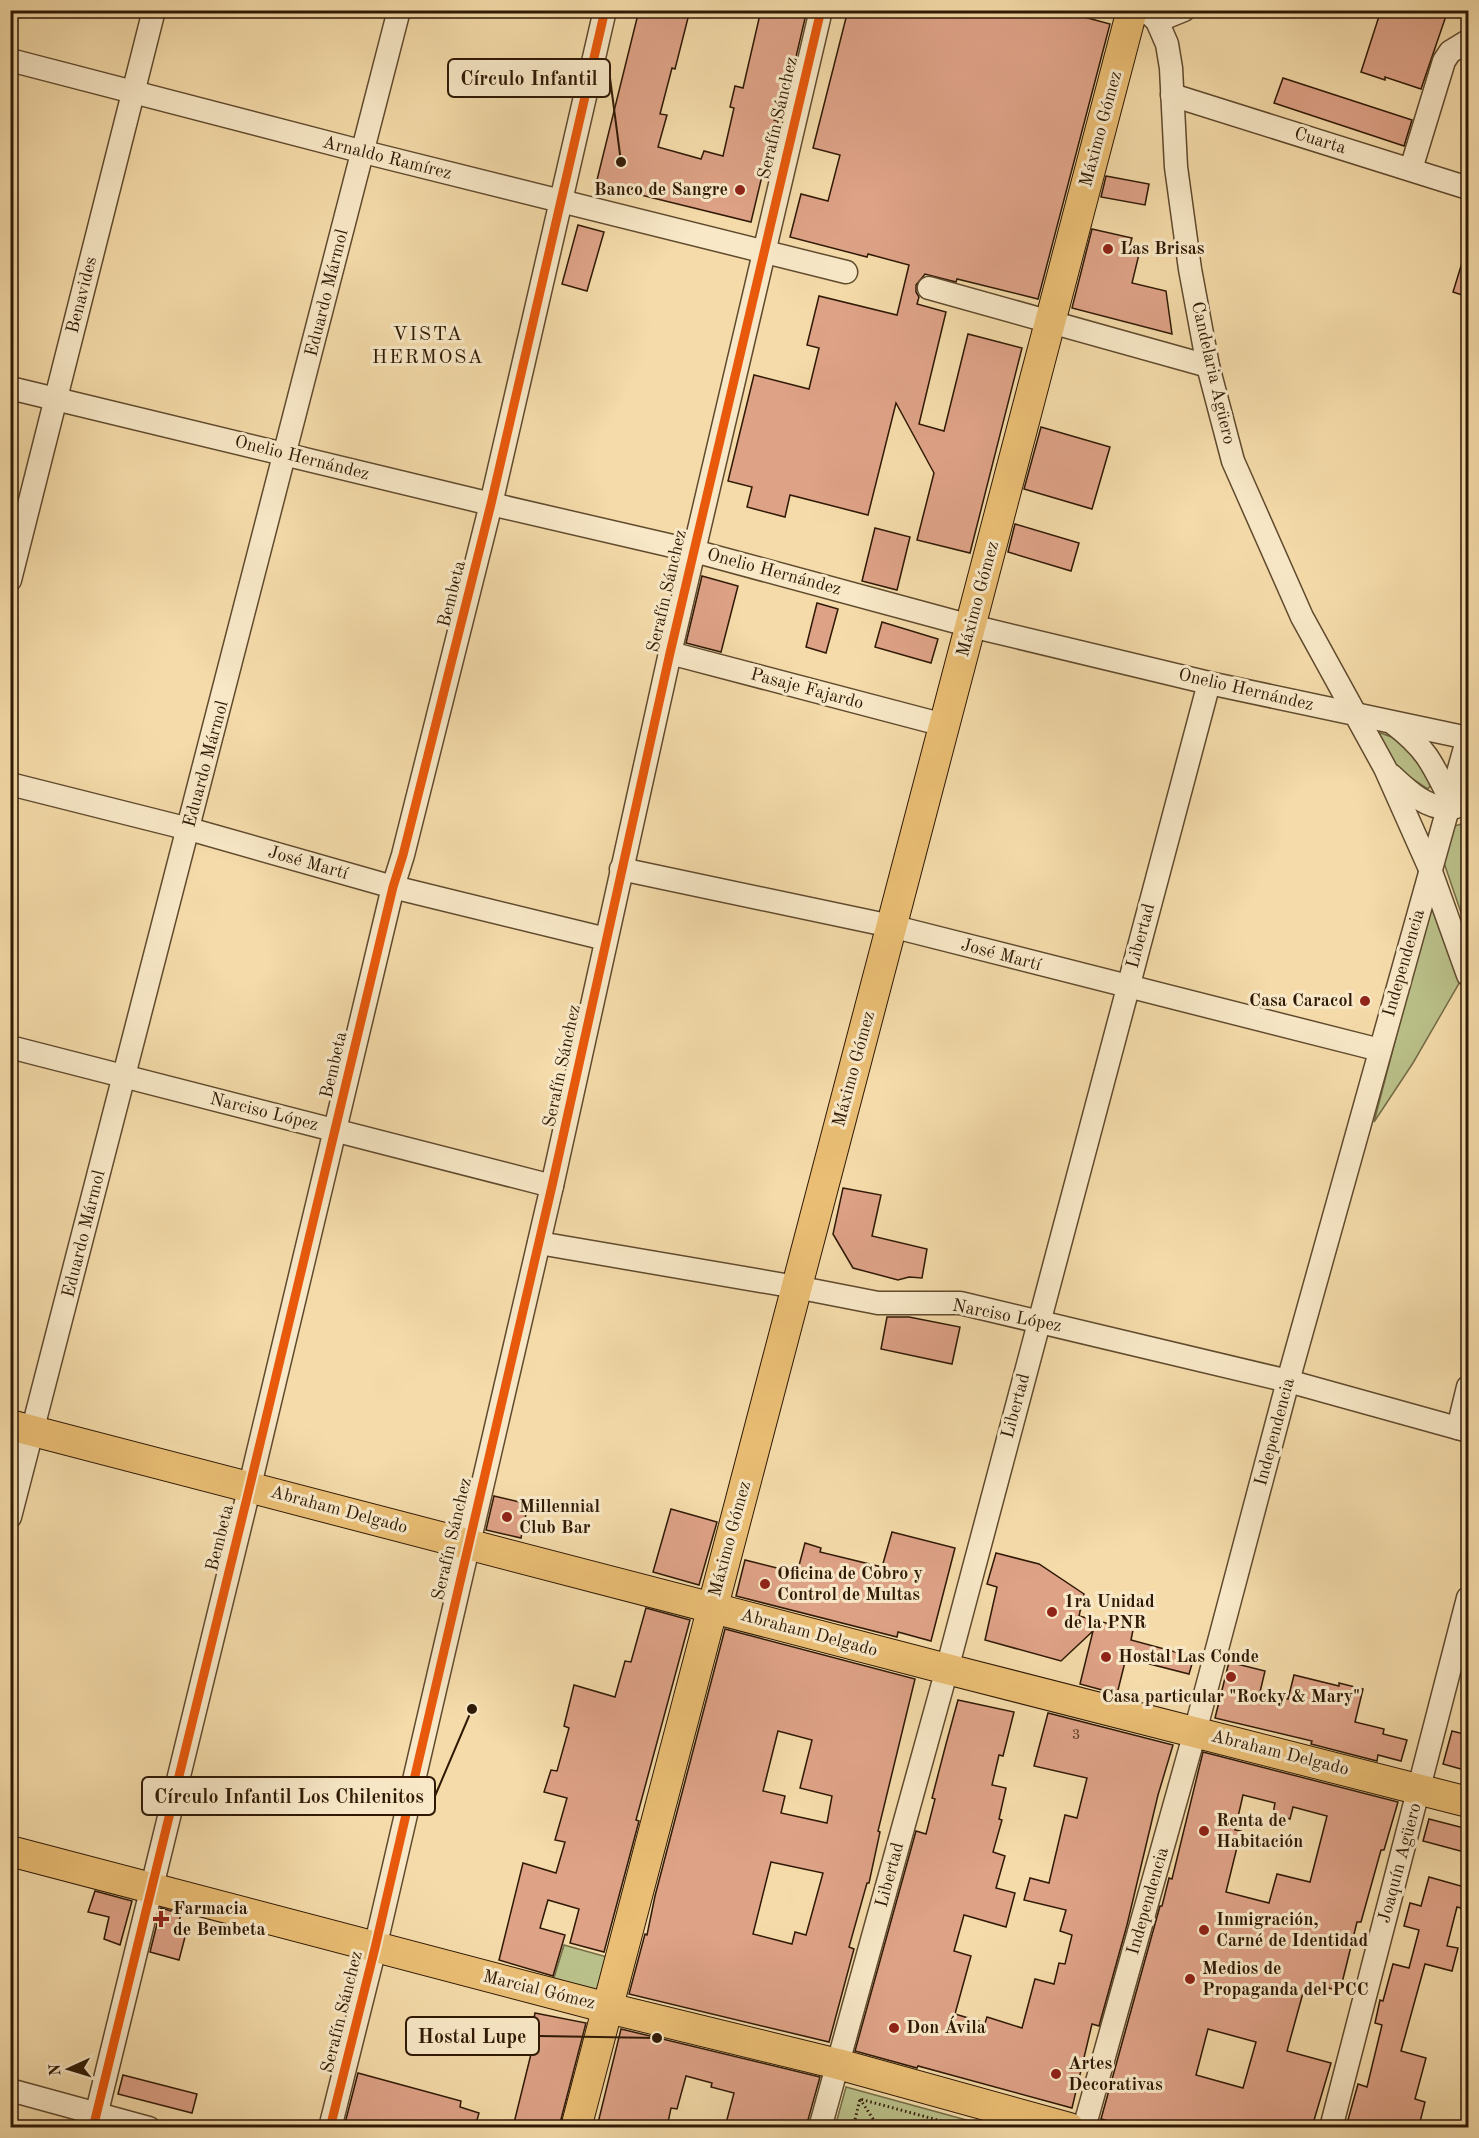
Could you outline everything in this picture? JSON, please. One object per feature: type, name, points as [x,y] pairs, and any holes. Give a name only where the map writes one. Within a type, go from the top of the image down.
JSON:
[{"type":"main road","name":"Máximo Gómez","points":[[576,2127],[1050,323],[1144,14]]},
{"type":"main road","name":"Abraham Delgado","points":[[22,1428],[1468,1802]]},
{"type":"main road","name":"Marcial Gómez","points":[[10,1851],[608,2008],[838,2064],[1068,2127]]},
{"type":"street","name":"Benavides","points":[[10,580],[14,555],[56,399],[154,10]]},
{"type":"street","name":"Eduardo Mármol","points":[[10,1517],[22,1428],[125,1078],[399,10]]},
{"type":"street","name":"Bembeta","points":[[94,2120],[250,1487],[393,887],[491,504],[605,10]]},
{"type":"street","name":"Serafín Sánchez","points":[[330,2127],[375,1948],[552,1186],[670,653],[820,10]]},
{"type":"street","points":[[1144,14],[1184,10]]},
{"type":"street","name":"Candelaria Agüero","points":[[1144,14],[1167,44],[1171,68],[1176,167],[1190,269],[1208,366],[1233,461],[1302,617],[1385,768]]},
{"type":"street","points":[[1411,169],[1444,61],[1450,52],[1468,41]]},
{"type":"street","name":"Arnaldo Ramírez","points":[[10,60],[364,152],[846,272]]},
{"type":"street","name":"Cuarta","points":[[1172,95],[1468,188]]},
{"type":"street","points":[[929,288],[1208,366]]},
{"type":"street","name":"Onelio Hernández","points":[[10,388],[694,551],[971,626],[1209,683],[1468,737]]},
{"type":"street","name":"Pasaje Fajardo","points":[[670,653],[944,725]]},
{"type":"street","name":"Libertad","points":[[820,2127],[947,1669],[1209,683]]},
{"type":"street","points":[[1390,722],[1415,740],[1432,762],[1456,804]]},
{"type":"street","name":"Independencia","points":[[1084,2127],[1195,1732],[1288,1382],[1430,870],[1456,804],[1468,737]]},
{"type":"street","points":[[1385,768],[1407,790],[1424,802],[1456,804]]},
{"type":"street","points":[[1385,768],[1430,870],[1468,975]]},
{"type":"street","name":"José Martí","points":[[10,784],[189,829],[393,887],[606,939]]},
{"type":"street","name":"José Martí","points":[[621,869],[891,926],[1128,988],[1380,1050]]},
{"type":"street","name":"Narciso López","points":[[10,1047],[552,1186]]},
{"type":"street","name":"Narciso López","points":[[538,1244],[878,1303],[960,1304],[1288,1382],[1463,1429]]},
{"type":"street","points":[[1463,1429],[1468,1387]]},
{"type":"street","name":"Joaquín Agüero","points":[[1331,2127],[1468,1598]]},
{"type":"street","points":[[10,2090],[94,2120],[149,2127]]},
{"type":"path","points":[[853,2127],[860,2099],[967,2127]]},
{"type":"green space","points":[[1371,730],[1403,742],[1415,753],[1433,782],[1428,789],[1389,763]]},
{"type":"green space","points":[[1468,822],[1468,933],[1442,857],[1451,827]]},
{"type":"green space","points":[[1431,903],[1461,980],[1413,1063],[1374,1122]]},
{"type":"green space","points":[[564,1945],[607,1957],[596,1993],[553,1981]]},
{"type":"green space","points":[[846,2087],[992,2127],[835,2127]]},
{"type":"building","points":[[639,10],[690,10],[675,69],[672,68],[660,114],[667,115],[658,147],[701,159],[704,151],[723,156],[734,108],[730,107],[735,86],[743,88],[761,10],[807,10],[792,74],[786,72],[774,120],[778,121],[774,139],[771,138],[751,222],[596,184]]},
{"type":"building","points":[[848,10],[1058,10],[1110,24],[1038,299],[957,279],[956,282],[925,274],[916,285],[919,297],[917,304],[946,312],[919,424],[944,431],[968,334],[1022,348],[970,553],[917,540],[934,473],[896,403],[868,515],[790,495],[785,517],[747,507],[752,487],[728,481],[754,375],[809,389],[819,348],[807,345],[819,296],[897,315],[909,265],[868,254],[867,257],[790,237],[801,194],[828,201],[840,155],[813,148]]},
{"type":"building","points":[[1381,10],[1448,10],[1421,89],[1361,72]]},
{"type":"building","points":[[1283,78],[1412,120],[1404,146],[1274,103]]},
{"type":"building","points":[[1106,176],[1149,184],[1145,205],[1101,197]]},
{"type":"building","points":[[578,225],[604,232],[587,291],[562,284]]},
{"type":"building","points":[[1092,229],[1132,238],[1129,248],[1140,250],[1132,283],[1166,291],[1172,334],[1072,308]]},
{"type":"building","points":[[1465,253],[1468,254],[1468,297],[1453,292]]},
{"type":"building","points":[[1041,427],[1110,447],[1092,509],[1024,489]]},
{"type":"building","points":[[1015,524],[1079,543],[1071,571],[1008,552]]},
{"type":"building","points":[[875,528],[910,537],[897,590],[862,581]]},
{"type":"building","points":[[702,576],[738,586],[721,652],[686,643]]},
{"type":"building","points":[[817,603],[838,609],[826,653],[806,647]]},
{"type":"building","points":[[882,622],[938,639],[931,663],[875,647]]},
{"type":"building","points":[[843,1188],[881,1195],[872,1236],[927,1249],[922,1278],[909,1277],[898,1280],[853,1268],[833,1234]]},
{"type":"building","points":[[887,1317],[909,1317],[960,1327],[952,1364],[881,1349]]},
{"type":"building","name":"Millennial Club Bar","points":[[494,1496],[528,1504],[521,1538],[486,1530]]},
{"type":"building","points":[[671,1509],[717,1522],[699,1585],[653,1572]]},
{"type":"building","points":[[892,1532],[955,1548],[931,1641],[898,1632],[897,1637],[736,1596],[745,1560],[797,1573],[805,1543],[821,1548],[820,1552],[882,1567]]},
{"type":"building","points":[[996,1553],[1039,1564],[1084,1594],[1079,1616],[1133,1630],[1131,1640],[1194,1657],[1189,1674],[1126,1658],[1117,1694],[1080,1684],[1093,1631],[1061,1661],[985,1640],[997,1587],[987,1584]]},
{"type":"building","points":[[646,1608],[690,1620],[636,1820],[639,1821],[604,1952],[570,1943],[579,1909],[548,1900],[540,1928],[565,1935],[553,1976],[499,1960],[523,1863],[556,1873],[565,1842],[555,1840],[567,1798],[544,1792],[551,1770],[557,1771],[569,1728],[564,1726],[574,1685],[615,1697],[625,1661],[631,1662]]},
{"type":"building","points":[[725,1629],[915,1679],[878,1831],[880,1832],[869,1883],[867,1883],[849,1947],[854,1949],[829,2042],[629,1994],[645,1934],[647,1935],[655,1896]],"holes":[[[778,1731],[812,1740],[800,1788],[832,1796],[827,1823],[781,1813],[785,1796],[763,1791]],[[771,1862],[823,1873],[806,1935],[795,1932],[792,1944],[753,1934]]]},
{"type":"building","points":[[1229,1662],[1265,1671],[1260,1692],[1288,1699],[1294,1675],[1339,1686],[1339,1683],[1363,1689],[1355,1722],[1384,1729],[1383,1734],[1407,1740],[1401,1761],[1378,1755],[1377,1761],[1311,1744],[1312,1741],[1215,1718]]},
{"type":"building","points":[[958,1700],[1014,1712],[1003,1756],[999,1755],[992,1785],[1006,1788],[999,1819],[1002,1820],[993,1852],[1005,1856],[996,1888],[1015,1893],[1006,1927],[964,1915],[954,1951],[971,1956],[955,2014],[985,2023],[987,2017],[1022,2028],[1035,1979],[1054,1984],[1059,1963],[1065,1964],[1072,1935],[1060,1931],[1066,1910],[1024,1900],[1030,1878],[1049,1883],[1065,1815],[1077,1818],[1087,1778],[1034,1766],[1048,1713],[1173,1745],[1099,2026],[1092,2024],[1072,2108],[855,2051],[916,1831],[926,1834],[935,1799],[932,1798]]},
{"type":"building","points":[[1452,1731],[1468,1735],[1468,1771],[1443,1764]]},
{"type":"building","points":[[1203,1752],[1398,1802],[1384,1850],[1381,1850],[1361,1922],[1357,1922],[1340,1991],[1306,1982],[1287,2051],[1331,2063],[1312,2127],[1130,2127],[1101,2119],[1160,1906],[1162,1906],[1169,1878],[1172,1879]],"holes":[[[1243,1795],[1275,1803],[1273,1814],[1290,1819],[1293,1807],[1327,1816],[1310,1882],[1277,1874],[1269,1903],[1226,1892],[1241,1831],[1235,1830]],[[1208,2029],[1256,2042],[1243,2088],[1196,2075]]]},
{"type":"building","points":[[1429,1819],[1468,1829],[1468,1853],[1423,1841]]},
{"type":"building","points":[[1429,1877],[1468,1888],[1468,1910],[1457,1907],[1447,1946],[1458,1948],[1452,1971],[1425,1964],[1401,2051],[1426,2058],[1415,2099],[1425,2102],[1419,2126],[1400,2121],[1398,2127],[1346,2127],[1358,2084],[1367,2087],[1382,2025],[1375,2023],[1380,2000],[1383,2001],[1393,1964],[1409,1968],[1419,1930],[1404,1926],[1410,1903],[1421,1906]]},
{"type":"building","points":[[95,1891],[132,1901],[120,1945],[104,1939],[109,1917],[88,1912]]},
{"type":"building","points":[[161,1908],[181,1914],[176,1934],[185,1937],[179,1960],[150,1952]]},
{"type":"building","points":[[535,2013],[586,2023],[559,2127],[513,2127],[532,2050],[528,2049]]},
{"type":"building","points":[[621,2029],[820,2077],[806,2127],[725,2127],[734,2093],[711,2087],[712,2083],[686,2076],[677,2109],[671,2108],[667,2127],[618,2127],[598,2123]]},
{"type":"building","points":[[358,2073],[461,2101],[460,2107],[479,2113],[475,2127],[344,2127]]},
{"type":"building","points":[[123,2075],[197,2094],[192,2113],[118,2094]]},
{"type":"cycle path","points":[[93,2128],[393,887],[491,504],[605,10]]},
{"type":"cycle path","points":[[330,2128],[375,1948],[552,1186],[670,653],[821,10]]},
{"type":"place","name":"Círculo Infantil","points":[[621,162]]},
{"type":"place","name":"Banco de Sangre","points":[[740,190]]},
{"type":"place","name":"Las Brisas","points":[[1108,249]]},
{"type":"place","name":"Casa Caracol","points":[[1365,1001]]},
{"type":"place","name":"Millennial Club Bar","points":[[507,1517]]},
{"type":"place","name":"Oficina de Cobro y Control de Multas","points":[[765,1584]]},
{"type":"place","name":"1ra Unidad de la PNR","points":[[1052,1612]]},
{"type":"place","name":"Hostal Las Conde","points":[[1106,1657]]},
{"type":"place","name":"Casa particular \"Rocky & Mary\"","points":[[1231,1677]]},
{"type":"place","name":"Círculo Infantil Los Chilenitos","points":[[472,1709]]},
{"type":"place","name":"Renta de Habitación","points":[[1204,1831]]},
{"type":"place","name":"Farmacia de Bembeta","points":[[161,1919]]},
{"type":"place","name":"Inmigración, Carné de Identidad","points":[[1204,1930]]},
{"type":"place","name":"Medios de Propaganda del PCC","points":[[1190,1979]]},
{"type":"place","name":"Don Ávila","points":[[894,2028]]},
{"type":"place","name":"Hostal Lupe","points":[[657,2038]]},
{"type":"place","name":"Artes Decorativas","points":[[1056,2074]]},
{"type":"district","name":"VISTA HERMOSA","points":[[428,346]]}]
